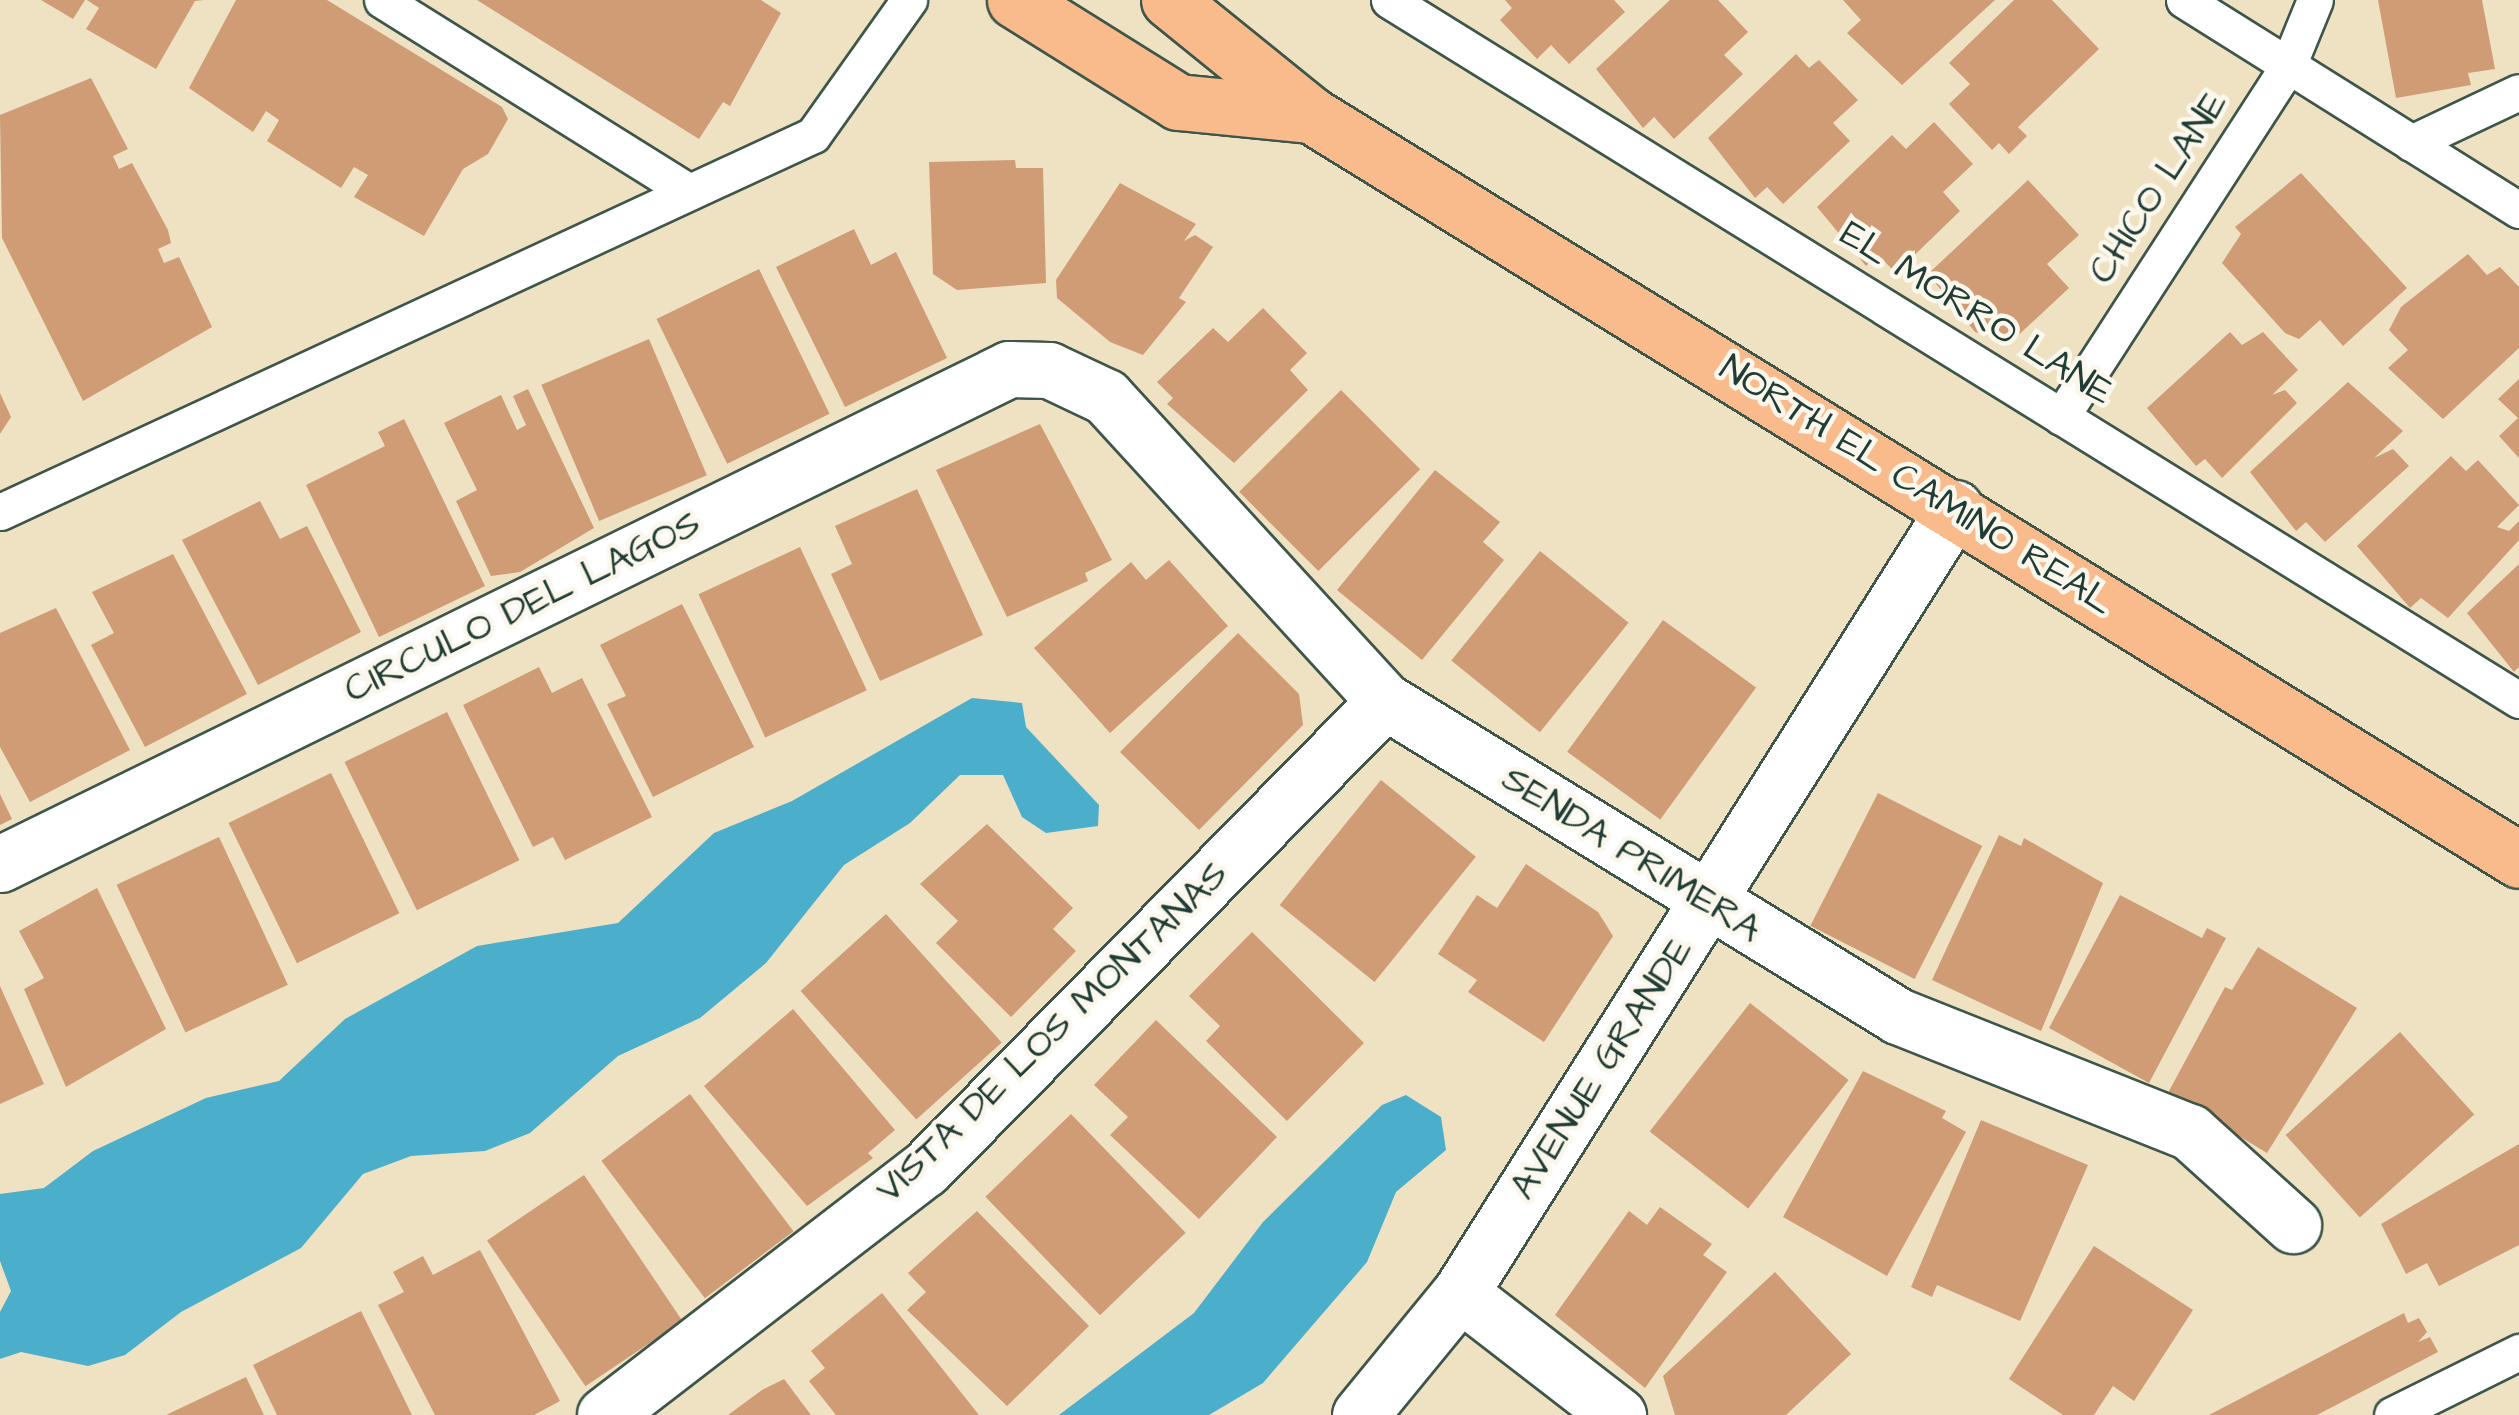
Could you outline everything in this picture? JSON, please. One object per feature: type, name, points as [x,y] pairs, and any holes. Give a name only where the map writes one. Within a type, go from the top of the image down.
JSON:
[{"type":"main road","name":"NORTH EL CAMINO REAL","points":[[1015,0],[1178,102],[1311,116]]},
{"type":"main road","name":"NORTH EL CAMINO REAL","points":[[1170,0],[1311,116],[1955,508],[2519,860]]},
{"type":"street","name":"CIRCULO DEL LAGOS","points":[[0,864],[1009,369],[1050,370]]},
{"type":"street","name":"SENDA PRIMERA","points":[[1050,370],[1106,398],[1386,700],[1707,904],[1898,1016],[2190,1132],[2293,1225]]},
{"type":"street","name":"AVENUE GRANDE","points":[[1360,1415],[1460,1293],[1955,508]]},
{"type":"street","name":"VISTA DE LOS MONTANAS","points":[[604,1415],[926,1169],[1386,700]]},
{"type":"street","points":[[1460,1293],[1618,1415]]},
{"type":"lane","points":[[382,0],[689,192]]},
{"type":"lane","points":[[0,512],[812,134],[909,0]]},
{"type":"lane","name":"EL MORRO LANE","points":[[1389,0],[2519,700]]},
{"type":"lane","points":[[2184,0],[2519,210]]},
{"type":"lane","name":"CHICO LANE","points":[[2062,417],[2288,66],[2315,0]]},
{"type":"lane","points":[[2411,143],[2519,92]]},
{"type":"lane","points":[[2392,1415],[2519,1352]]},
{"type":"water","points":[[972,698],[1022,703],[1026,727],[1099,805],[1098,826],[1046,833],[1022,817],[1003,775],[960,775],[910,823],[844,865],[766,963],[700,1018],[618,1056],[530,1133],[485,1151],[411,1156],[363,1174],[301,1248],[181,1312],[125,1355],[88,1366],[21,1352],[0,1359],[0,1312],[11,1291],[0,1261],[0,1194],[44,1188],[93,1151],[206,1098],[279,1081],[345,1019],[477,946],[618,923],[714,833],[792,801]]},
{"type":"water","points":[[1406,1095],[1441,1117],[1446,1150],[1396,1192],[1367,1262],[1263,1383],[1209,1415],[1059,1415],[1194,1313],[1263,1222],[1382,1105]]},
{"type":"building","points":[[41,0],[85,0],[73,19]]},
{"type":"building","points":[[87,0],[204,0],[195,1],[156,69],[86,29],[99,8]]},
{"type":"building","points":[[236,0],[327,0],[502,107],[508,119],[488,154],[463,169],[424,236],[354,197],[368,175],[354,167],[341,188],[267,141],[279,120],[266,111],[253,132],[189,88]]},
{"type":"building","points":[[477,0],[761,0],[781,13],[730,106],[723,102],[699,139]]},
{"type":"building","points":[[1505,0],[1614,0],[1625,12],[1569,64],[1551,45],[1537,59],[1500,20],[1512,8]]},
{"type":"building","points":[[1670,0],[1718,0],[1748,32],[1724,55],[1743,74],[1674,139],[1654,117],[1643,128],[1596,69]]},
{"type":"building","points":[[1843,0],[1995,0],[1902,85],[1847,33],[1861,20]]},
{"type":"building","points":[[2014,0],[2052,0],[2099,49],[2018,127],[2027,136],[2009,154],[1999,143],[1992,150],[1949,104],[1970,84],[1949,63]]},
{"type":"building","points":[[2378,0],[2482,0],[2495,69],[2468,73],[2471,85],[2396,98]]},
{"type":"building","points":[[1796,54],[1809,68],[1819,60],[1858,100],[1833,123],[1850,141],[1783,204],[1767,187],[1755,198],[1708,138]]},
{"type":"building","points":[[91,78],[128,149],[113,156],[119,169],[132,163],[168,230],[171,243],[158,249],[164,263],[179,257],[212,327],[83,401],[2,238],[0,115]]},
{"type":"building","points":[[1934,122],[1973,164],[1943,192],[1960,211],[1896,273],[1878,255],[1866,266],[1817,207],[1892,135],[1906,149]]},
{"type":"building","points":[[1015,160],[1016,168],[1043,168],[1046,283],[957,290],[933,274],[929,162]]},
{"type":"building","points":[[2301,173],[2407,288],[2343,346],[2320,320],[2299,339],[2285,333],[2222,263],[2241,234],[2235,227]]},
{"type":"building","points":[[2028,180],[2079,235],[2047,264],[2069,288],[2011,342],[1975,332],[1928,274]]},
{"type":"building","points":[[1120,183],[1196,224],[1184,241],[1195,235],[1213,247],[1179,298],[1186,302],[1143,355],[1110,342],[1057,298],[1056,280]]},
{"type":"building","points":[[854,229],[871,265],[896,252],[947,358],[845,407],[776,267]]},
{"type":"building","points":[[2468,254],[2487,275],[2500,267],[2519,287],[2519,348],[2443,419],[2388,368],[2408,350],[2389,330],[2401,307]]},
{"type":"building","points":[[759,269],[830,414],[727,464],[657,319]]},
{"type":"building","points":[[1263,308],[1307,353],[1290,370],[1308,390],[1234,463],[1167,404],[1173,398],[1157,382],[1213,328],[1228,342]]},
{"type":"building","points":[[2230,332],[2242,345],[2263,332],[2298,370],[2272,395],[2285,390],[2297,403],[2222,478],[2205,459],[2196,466],[2147,408]]},
{"type":"building","points":[[649,339],[707,475],[599,521],[541,385]]},
{"type":"building","points":[[2519,379],[2519,458],[2499,436],[2518,418],[2498,399]]},
{"type":"building","points":[[2348,382],[2403,431],[2374,458],[2393,449],[2409,466],[2325,542],[2306,522],[2296,531],[2250,472]]},
{"type":"building","points":[[528,389],[594,528],[520,572],[491,576],[456,501],[477,490],[444,423],[501,395],[517,430],[526,425],[513,396]]},
{"type":"building","points":[[1341,390],[1420,469],[1318,571],[1239,492]]},
{"type":"building","points":[[0,393],[11,417],[0,434]]},
{"type":"building","points":[[404,419],[485,586],[379,637],[306,485],[385,446],[378,432]]},
{"type":"building","points":[[1040,424],[1112,560],[1085,573],[1088,581],[1007,617],[936,470]]},
{"type":"building","points":[[2451,456],[2466,471],[2478,460],[2519,505],[2497,527],[2509,531],[2519,521],[2519,540],[2448,618],[2421,598],[2410,608],[2357,546]]},
{"type":"building","points":[[1435,470],[1500,522],[1483,542],[1504,560],[1422,660],[1337,590]]},
{"type":"building","points":[[917,489],[983,635],[880,681],[831,574],[852,564],[835,526]]},
{"type":"building","points":[[260,501],[280,539],[307,526],[361,632],[258,685],[182,540]]},
{"type":"building","points":[[800,547],[867,690],[765,738],[698,594]]},
{"type":"building","points":[[1540,551],[1629,623],[1540,732],[1451,661]]},
{"type":"building","points":[[173,554],[247,694],[145,747],[91,645],[114,633],[92,592]]},
{"type":"building","points":[[1169,560],[1228,626],[1110,733],[1034,648],[1131,562],[1146,580]]},
{"type":"building","points":[[2519,564],[2519,667],[2514,672],[2467,613]]},
{"type":"building","points":[[682,604],[754,747],[653,797],[607,704],[626,696],[600,645]]},
{"type":"building","points":[[56,608],[130,750],[30,802],[0,747],[0,633]]},
{"type":"building","points":[[1663,620],[1756,688],[1660,819],[1567,752]]},
{"type":"building","points":[[1238,633],[1299,694],[1303,725],[1199,830],[1120,752]]},
{"type":"building","points":[[539,667],[552,693],[582,678],[652,817],[565,860],[553,837],[533,847],[463,705]]},
{"type":"building","points":[[447,712],[519,860],[417,910],[345,762]]},
{"type":"building","points":[[331,773],[399,913],[297,963],[229,823]]},
{"type":"building","points":[[1381,780],[1476,857],[1374,982],[1280,905]]},
{"type":"building","points":[[1878,793],[1982,846],[1915,979],[1810,926]]},
{"type":"building","points":[[0,794],[12,819],[0,825]]},
{"type":"building","points":[[987,824],[1073,908],[1053,929],[1076,951],[1011,1017],[936,943],[958,921],[920,884]]},
{"type":"building","points":[[1999,835],[2021,846],[2024,838],[2103,883],[2041,1031],[1932,980]]},
{"type":"building","points":[[219,837],[288,985],[185,1032],[117,885]]},
{"type":"building","points":[[1526,864],[1598,912],[1613,936],[1544,1042],[1468,992],[1477,980],[1438,954],[1477,895],[1497,908]]},
{"type":"building","points":[[97,888],[166,1029],[66,1087],[24,989],[44,978],[19,931]]},
{"type":"building","points":[[2120,895],[2202,938],[2207,928],[2226,938],[2149,1083],[2049,1028]]},
{"type":"building","points":[[886,914],[1002,1043],[916,1120],[801,991]]},
{"type":"building","points":[[1252,932],[1364,1043],[1287,1121],[1206,1041],[1220,1026],[1189,996]]},
{"type":"building","points":[[2258,947],[2357,1008],[2267,1153],[2168,1093],[2225,987],[2232,990]]},
{"type":"building","points":[[0,986],[44,1084],[0,1104]]},
{"type":"building","points":[[1750,1003],[1849,1080],[1748,1208],[1650,1131]]},
{"type":"building","points":[[793,1009],[895,1130],[868,1153],[873,1158],[807,1206],[704,1086]]},
{"type":"building","points":[[1156,1020],[1277,1137],[1199,1219],[1110,1135],[1128,1117],[1094,1085]]},
{"type":"building","points":[[2400,1032],[2474,1114],[2360,1218],[2286,1135]]},
{"type":"building","points":[[1863,1071],[1946,1111],[1942,1118],[1966,1132],[1887,1276],[1783,1217]]},
{"type":"building","points":[[690,1094],[794,1231],[705,1298],[601,1161]]},
{"type":"building","points":[[1071,1114],[1186,1233],[1100,1315],[985,1197]]},
{"type":"building","points":[[1981,1120],[2088,1165],[2020,1321],[1937,1285],[1932,1297],[1911,1287]]},
{"type":"building","points":[[2519,1144],[2519,1245],[2439,1286],[2427,1263],[2406,1274],[2381,1224]]},
{"type":"building","points":[[584,1175],[682,1321],[585,1386],[487,1240]]},
{"type":"building","points":[[1660,1207],[1712,1244],[1703,1255],[1727,1272],[1645,1388],[1555,1315],[1629,1211],[1647,1225]]},
{"type":"building","points":[[977,1211],[1089,1326],[1007,1406],[907,1310],[926,1292],[908,1273]]},
{"type":"building","points":[[2094,1246],[2193,1310],[2134,1401],[2113,1386],[2094,1415],[2063,1415],[2009,1379]]},
{"type":"building","points":[[480,1250],[560,1401],[534,1415],[435,1415],[378,1305],[404,1292],[393,1272],[423,1256],[433,1275]]},
{"type":"building","points":[[1775,1272],[1851,1354],[1786,1415],[1675,1415],[1663,1376]]},
{"type":"building","points":[[882,1293],[979,1415],[836,1415],[809,1381],[825,1368],[811,1351]]},
{"type":"building","points":[[361,1311],[412,1415],[277,1415],[253,1365]]},
{"type":"building","points":[[2404,1313],[2408,1323],[2419,1318],[2427,1332],[2418,1342],[2430,1337],[2438,1352],[2317,1415],[2209,1415]]},
{"type":"building","points":[[246,1377],[264,1415],[166,1415]]},
{"type":"building","points":[[784,1379],[811,1415],[728,1415],[762,1390]]}]
